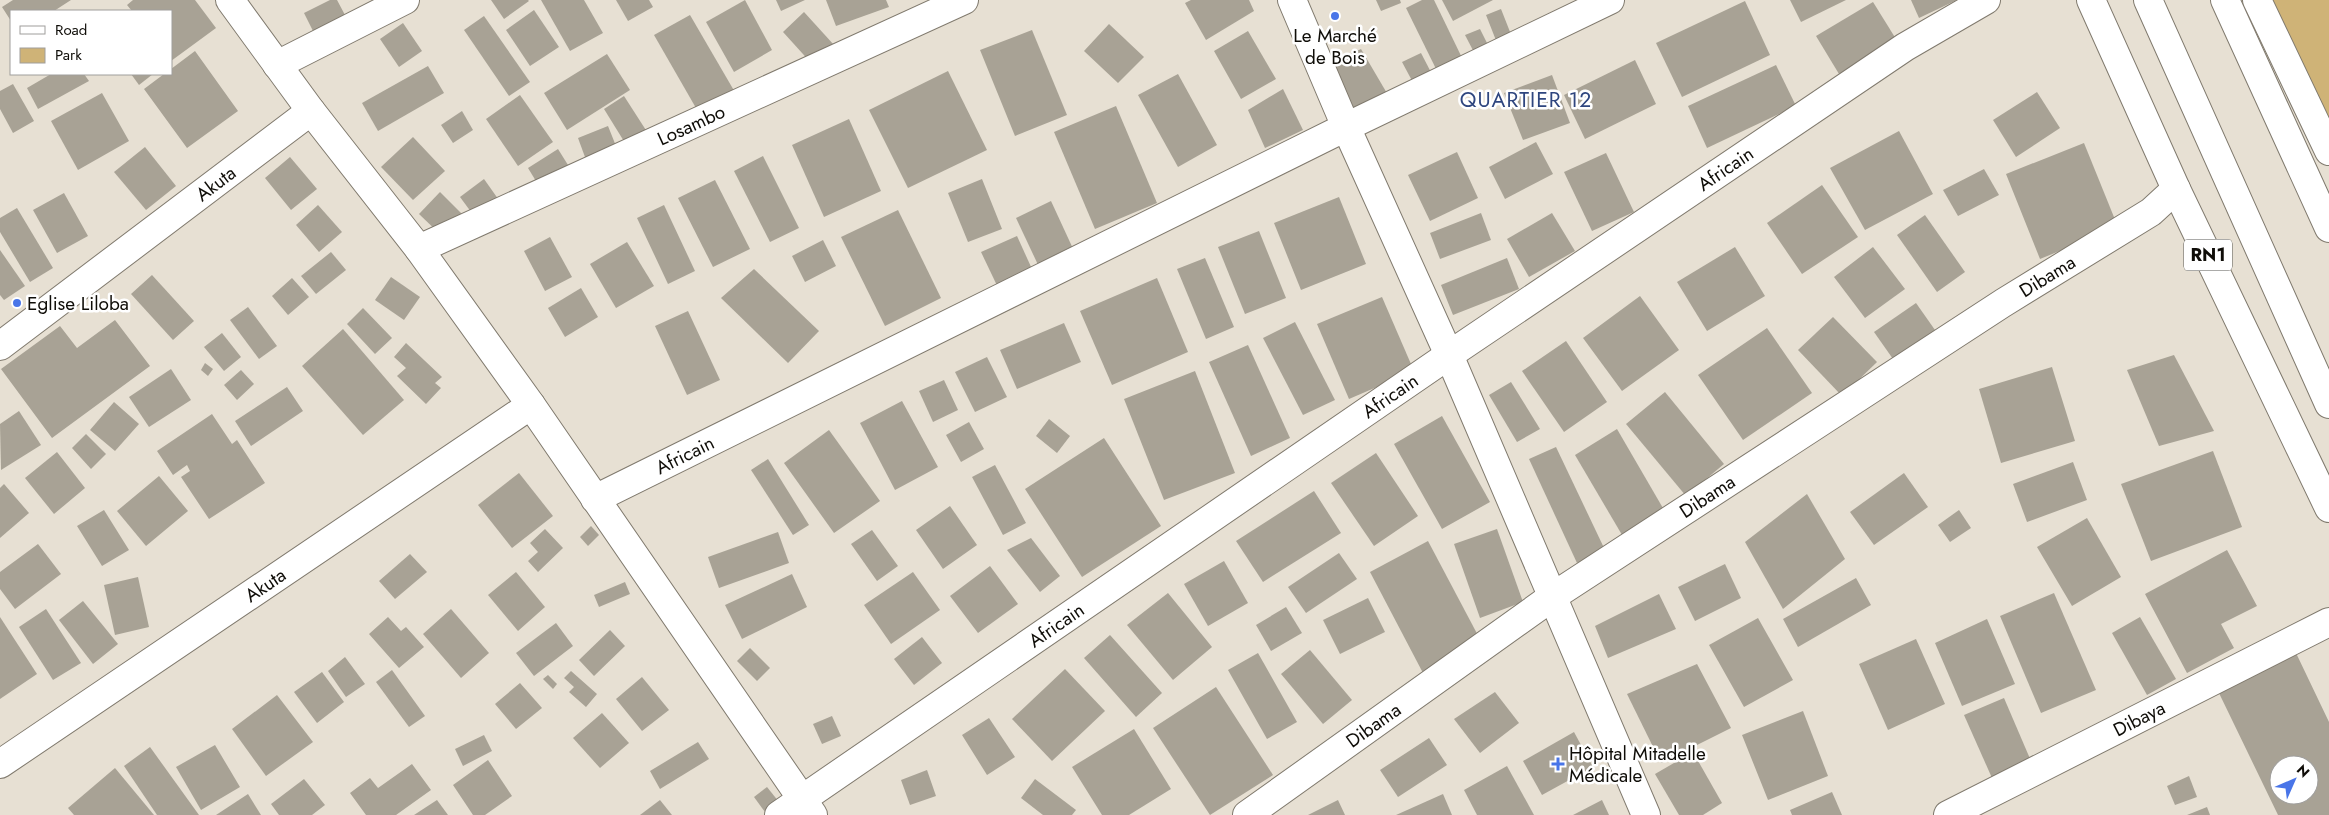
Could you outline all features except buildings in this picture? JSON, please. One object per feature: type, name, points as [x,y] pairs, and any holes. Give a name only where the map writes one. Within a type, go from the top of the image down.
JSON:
[{"type":"main road","points":[[230,0],[311,112],[419,249],[531,405],[807,807]]},
{"type":"main road","points":[[277,65],[405,0]]},
{"type":"main road","name":"Losambo","points":[[419,249],[964,0]]},
{"type":"main road","points":[[1292,0],[1346,127],[1449,354],[1646,815]]},
{"type":"main road","name":"Africain","points":[[595,499],[1346,127],[1610,0]]},
{"type":"main road","name":"Africain","points":[[780,815],[807,807],[1449,354],[1905,47],[1986,0]]},
{"type":"main road","name":"RN1","points":[[2091,0],[2176,190],[2329,508]]},
{"type":"main road","points":[[2148,0],[2329,404]]},
{"type":"main road","points":[[2225,0],[2329,228]]},
{"type":"main road","points":[[2257,0],[2329,151]]},
{"type":"main road","name":"Akuta","points":[[0,346],[311,112]]},
{"type":"main road","name":"Dibama","points":[[1247,815],[1552,596],[2003,302],[2151,212],[2176,190]]},
{"type":"main road","name":"Akuta","points":[[0,764],[531,405]]},
{"type":"main road","name":"Dibaya","points":[[1948,815],[2329,622]]},
{"type":"green space","points":[[2251,0],[2329,0],[2329,166]]},
{"type":"place","name":"Le Marché de Bois","points":[[1335,16]]},
{"type":"place","name":"Eglise Liloba","points":[[17,303]]},
{"type":"place","name":"Hôpital Mitadelle Médicale","points":[[1558,764]]},
{"type":"district","name":"QUARTIER 12","points":[[1526,100]]}]
